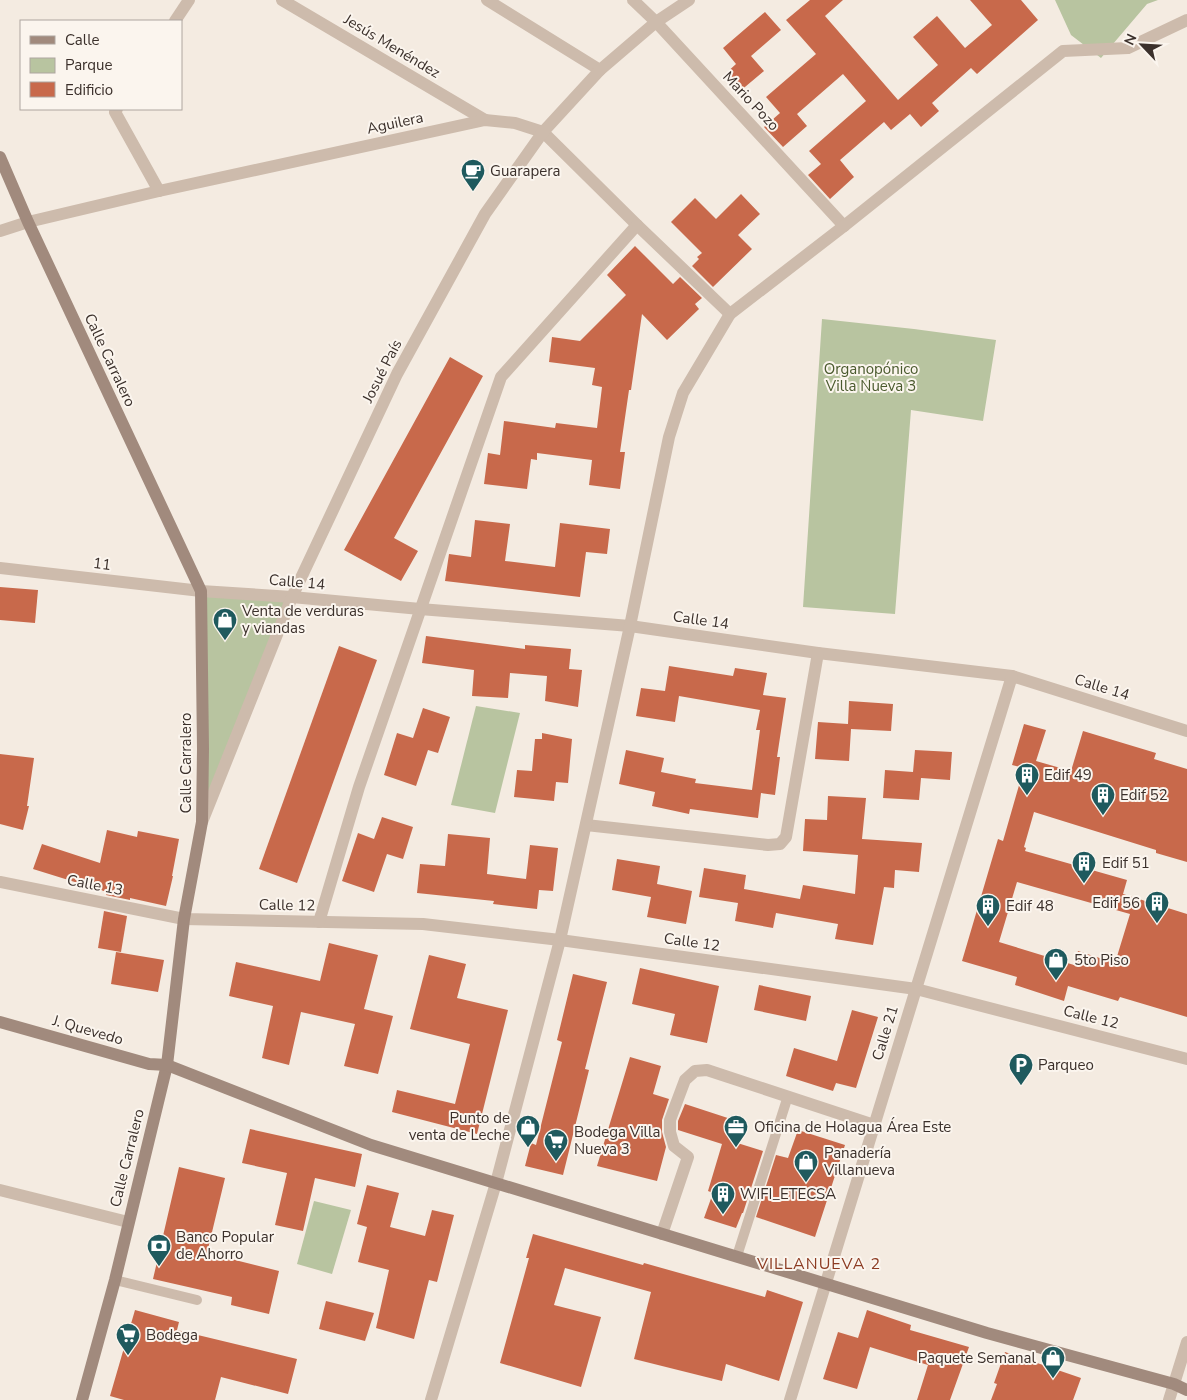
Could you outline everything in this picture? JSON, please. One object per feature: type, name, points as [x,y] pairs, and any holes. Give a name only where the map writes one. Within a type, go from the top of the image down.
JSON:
[{"type":"street","points":[[176,20],[189,0]]},
{"type":"street","name":"Jesús Menéndez","points":[[282,0],[485,120]]},
{"type":"street","points":[[487,0],[600,70]]},
{"type":"street","name":"Mario Pozo","points":[[633,0],[656,22],[844,226]]},
{"type":"street","name":"Josué País","points":[[202,822],[292,597],[402,365],[485,214],[543,132],[600,70],[656,22],[689,0]]},
{"type":"street","points":[[431,1400],[496,1183],[560,940],[670,437],[683,393],[730,314],[844,226],[1063,51],[1128,48],[1187,20]]},
{"type":"street","points":[[116,110],[115,112],[159,191]]},
{"type":"street","name":"Aguilera","points":[[0,231],[28,222],[159,191],[485,120],[515,123],[543,132],[730,314]]},
{"type":"street","name":"Calle Carralero","points":[[0,157],[28,222],[201,591],[202,822],[184,919],[167,1065],[115,1280],[82,1400]]},
{"type":"street","points":[[319,922],[359,787],[501,377],[637,225]]},
{"type":"street","name":"11","points":[[0,568],[201,591]]},
{"type":"street","name":"Calle 14","points":[[201,591],[630,626],[818,653],[1012,676],[1187,731]]},
{"type":"street","points":[[586,825],[768,845],[780,844],[786,837],[818,653]]},
{"type":"street","name":"Calle 21","points":[[790,1400],[1012,676]]},
{"type":"street","name":"Calle 13","points":[[0,882],[184,919]]},
{"type":"street","name":"Calle 12","points":[[184,919],[423,924],[560,940],[916,989],[1187,1059]]},
{"type":"street","name":"J. Quevedo","points":[[0,1022],[149,1064],[167,1065],[371,1145],[987,1333],[1174,1384],[1187,1390]]},
{"type":"street","points":[[662,1234],[688,1157],[674,1146],[670,1132],[670,1120],[685,1080],[695,1071],[707,1070],[874,1125]]},
{"type":"street","points":[[0,1190],[128,1222]]},
{"type":"street","points":[[1169,1400],[1187,1342]]},
{"type":"lane","points":[[737,1256],[788,1096]]},
{"type":"lane","points":[[115,1280],[197,1300]]},
{"type":"green space","points":[[1055,0],[1158,0],[1147,4],[1101,58],[1071,35]]},
{"type":"green space","name":"Organopónico Villa Nueva 3","points":[[822,319],[996,340],[983,421],[911,410],[895,614],[803,607]]},
{"type":"green space","points":[[201,591],[292,597],[202,822]]},
{"type":"green space","points":[[476,706],[520,713],[495,813],[451,805]]},
{"type":"green space","points":[[314,1201],[351,1210],[332,1274],[297,1264]]},
{"type":"building","points":[[810,0],[843,0],[825,16],[898,100],[938,65],[913,37],[937,16],[965,48],[992,25],[970,0],[1021,0],[1038,20],[977,74],[971,68],[932,103],[939,111],[921,127],[910,114],[891,130],[884,122],[840,160],[854,177],[830,199],[808,175],[821,164],[809,151],[866,101],[843,74],[797,114],[807,126],[783,147],[764,127],[780,113],[766,97],[816,54],[786,20]]},
{"type":"building","points":[[765,12],[781,30],[751,56],[764,71],[739,92],[724,75],[736,64],[723,48]]},
{"type":"building","points":[[741,194],[760,214],[738,235],[752,249],[713,287],[692,266],[699,259],[697,257],[702,253],[671,222],[695,198],[716,219]]},
{"type":"building","points":[[635,246],[673,284],[680,277],[702,298],[695,304],[699,309],[667,340],[642,314],[620,452],[625,452],[620,489],[589,485],[592,460],[537,453],[537,460],[531,459],[527,489],[484,484],[488,453],[500,455],[504,421],[555,428],[556,423],[597,428],[602,387],[592,385],[595,368],[549,362],[552,337],[580,341],[626,295],[607,275]]},
{"type":"building","points":[[450,357],[483,376],[394,538],[418,551],[401,581],[344,550]]},
{"type":"building","points":[[475,520],[510,524],[505,561],[555,567],[560,523],[610,529],[607,554],[586,552],[580,597],[445,581],[449,554],[471,557]]},
{"type":"building","points":[[0,587],[38,590],[35,623],[0,620]]},
{"type":"building","points":[[426,636],[525,649],[525,645],[571,649],[569,669],[582,670],[578,707],[545,701],[547,676],[510,673],[508,698],[472,696],[474,670],[422,663]]},
{"type":"building","points":[[339,646],[377,660],[297,883],[259,869]]},
{"type":"building","points":[[669,666],[733,676],[735,668],[767,673],[763,695],[786,698],[777,757],[780,757],[775,795],[761,793],[758,818],[690,809],[689,814],[652,806],[655,792],[619,784],[626,750],[664,758],[661,772],[696,779],[695,783],[752,790],[760,730],[756,730],[760,710],[679,696],[675,722],[636,716],[641,688],[665,691]]},
{"type":"building","points":[[849,701],[893,704],[891,731],[851,729],[849,761],[815,759],[818,722],[848,724]]},
{"type":"building","points":[[423,708],[450,717],[438,753],[428,750],[416,786],[384,775],[397,733],[413,738]]},
{"type":"building","points":[[1024,724],[1046,730],[1036,761],[1071,771],[1083,731],[1156,753],[1154,759],[1187,769],[1187,862],[1156,853],[1156,850],[1034,812],[1024,847],[1026,848],[1025,851],[1127,880],[1123,894],[1187,914],[1187,1017],[1120,997],[1118,1001],[1068,986],[1064,1001],[1015,985],[1017,977],[962,961],[998,839],[1003,841],[1024,768],[1012,765]],"holes":[[[1017,882],[1130,914],[1115,963],[1078,951],[1074,965],[999,942]]]},
{"type":"building","points":[[542,733],[572,739],[568,783],[556,782],[554,801],[514,797],[517,770],[532,771],[535,739],[542,739]]},
{"type":"building","points":[[915,750],[952,752],[950,780],[921,778],[919,800],[883,798],[885,770],[913,772]]},
{"type":"building","points":[[0,754],[34,758],[27,806],[29,806],[23,830],[0,824]]},
{"type":"building","points":[[828,796],[866,798],[862,839],[922,843],[919,872],[895,870],[894,888],[884,887],[873,945],[835,939],[838,924],[776,913],[773,928],[735,921],[738,903],[699,897],[704,868],[746,875],[744,889],[800,899],[803,885],[855,894],[858,855],[803,851],[805,819],[827,820]]},
{"type":"building","points":[[382,817],[413,827],[403,859],[387,854],[374,892],[342,881],[358,833],[374,839]]},
{"type":"building","points":[[107,830],[137,837],[138,831],[179,839],[166,906],[106,895],[107,892],[33,869],[42,844],[100,863]]},
{"type":"building","points":[[448,834],[490,838],[487,874],[526,879],[530,845],[558,848],[553,891],[539,890],[537,909],[493,904],[494,901],[417,893],[420,864],[445,866]]},
{"type":"building","points":[[617,859],[660,866],[657,884],[692,891],[686,924],[647,917],[651,897],[612,890]]},
{"type":"building","points":[[104,911],[127,916],[121,952],[98,948]]},
{"type":"building","points":[[329,943],[378,955],[364,1009],[393,1016],[378,1074],[344,1066],[355,1024],[301,1012],[289,1065],[262,1058],[273,1006],[229,996],[236,962],[320,981]]},
{"type":"building","points":[[116,952],[164,960],[158,992],[111,984]]},
{"type":"building","points":[[429,955],[466,964],[457,998],[508,1010],[477,1134],[392,1112],[397,1090],[455,1104],[470,1044],[410,1029]]},
{"type":"building","points":[[640,968],[719,986],[707,1043],[670,1035],[675,1014],[632,1004]]},
{"type":"building","points":[[573,974],[607,982],[585,1069],[589,1070],[563,1175],[525,1166],[531,1143],[536,1145],[562,1042],[557,1040]]},
{"type":"building","points":[[759,985],[811,996],[806,1021],[754,1010]]},
{"type":"building","points":[[852,1010],[878,1017],[856,1088],[836,1083],[833,1091],[786,1076],[794,1048],[837,1061]]},
{"type":"building","points":[[630,1057],[661,1066],[653,1094],[669,1099],[662,1120],[662,1132],[666,1147],[657,1181],[597,1166]]},
{"type":"building","points":[[685,1104],[737,1121],[731,1141],[763,1151],[743,1213],[736,1228],[704,1218],[713,1193],[708,1191],[722,1144],[678,1130],[678,1121]]},
{"type":"building","points":[[250,1129],[362,1154],[355,1187],[315,1178],[303,1231],[275,1225],[287,1173],[242,1163]]},
{"type":"building","name":"Panadería Villanueva","points":[[798,1130],[845,1145],[815,1237],[756,1217],[776,1155],[788,1158]]},
{"type":"building","points":[[179,1167],[225,1178],[207,1253],[279,1271],[269,1314],[231,1305],[232,1297],[153,1279]]},
{"type":"building","points":[[367,1185],[399,1193],[390,1227],[425,1236],[432,1210],[454,1215],[437,1282],[429,1280],[414,1339],[376,1328],[389,1270],[358,1262],[367,1227],[357,1224]]},
{"type":"building","points":[[533,1234],[765,1297],[767,1290],[803,1302],[779,1381],[726,1364],[722,1381],[634,1359],[651,1292],[565,1268],[554,1305],[601,1317],[581,1387],[500,1363],[529,1258],[526,1258]]},
{"type":"building","points":[[326,1301],[374,1313],[365,1341],[319,1329]]},
{"type":"building","points":[[135,1310],[179,1322],[177,1330],[297,1359],[288,1394],[221,1377],[215,1400],[124,1400],[110,1396]]},
{"type":"building","points":[[867,1310],[911,1325],[910,1330],[969,1347],[950,1400],[917,1400],[928,1365],[870,1347],[857,1389],[823,1379],[838,1332],[858,1338]]},
{"type":"building","points":[[1005,1352],[1081,1378],[1073,1400],[991,1400],[997,1384],[994,1383]]},
{"type":"place","name":"Guarapera","points":[[473,192]]},
{"type":"place","name":"Venta de verduras y viandas","points":[[225,641]]},
{"type":"place","name":"Edif 49","points":[[1027,796]]},
{"type":"place","name":"Edif 52","points":[[1103,816]]},
{"type":"place","name":"Edif 51","points":[[1084,884]]},
{"type":"place","name":"Edif 56","points":[[1157,924]]},
{"type":"place","name":"Edif 48","points":[[988,927]]},
{"type":"place","name":"5to Piso","points":[[1056,981]]},
{"type":"place","name":"Parqueo","points":[[1021,1086]]},
{"type":"place","name":"Punto de venta de Leche","points":[[528,1148]]},
{"type":"place","name":"Oficina de Holagua Área Este","points":[[736,1148]]},
{"type":"place","name":"Bodega Villa Nueva 3","points":[[556,1162]]},
{"type":"place","name":"Panadería Villanueva","points":[[806,1183]]},
{"type":"place","name":"WIFI_ETECSA","points":[[723,1215]]},
{"type":"place","name":"Banco Popular de Ahorro","points":[[159,1267]]},
{"type":"place","name":"Bodega","points":[[128,1356]]},
{"type":"place","name":"Paquete Semanal","points":[[1053,1379]]},
{"type":"district","name":"VILLANUEVA 2","points":[[819,1264]]}]
